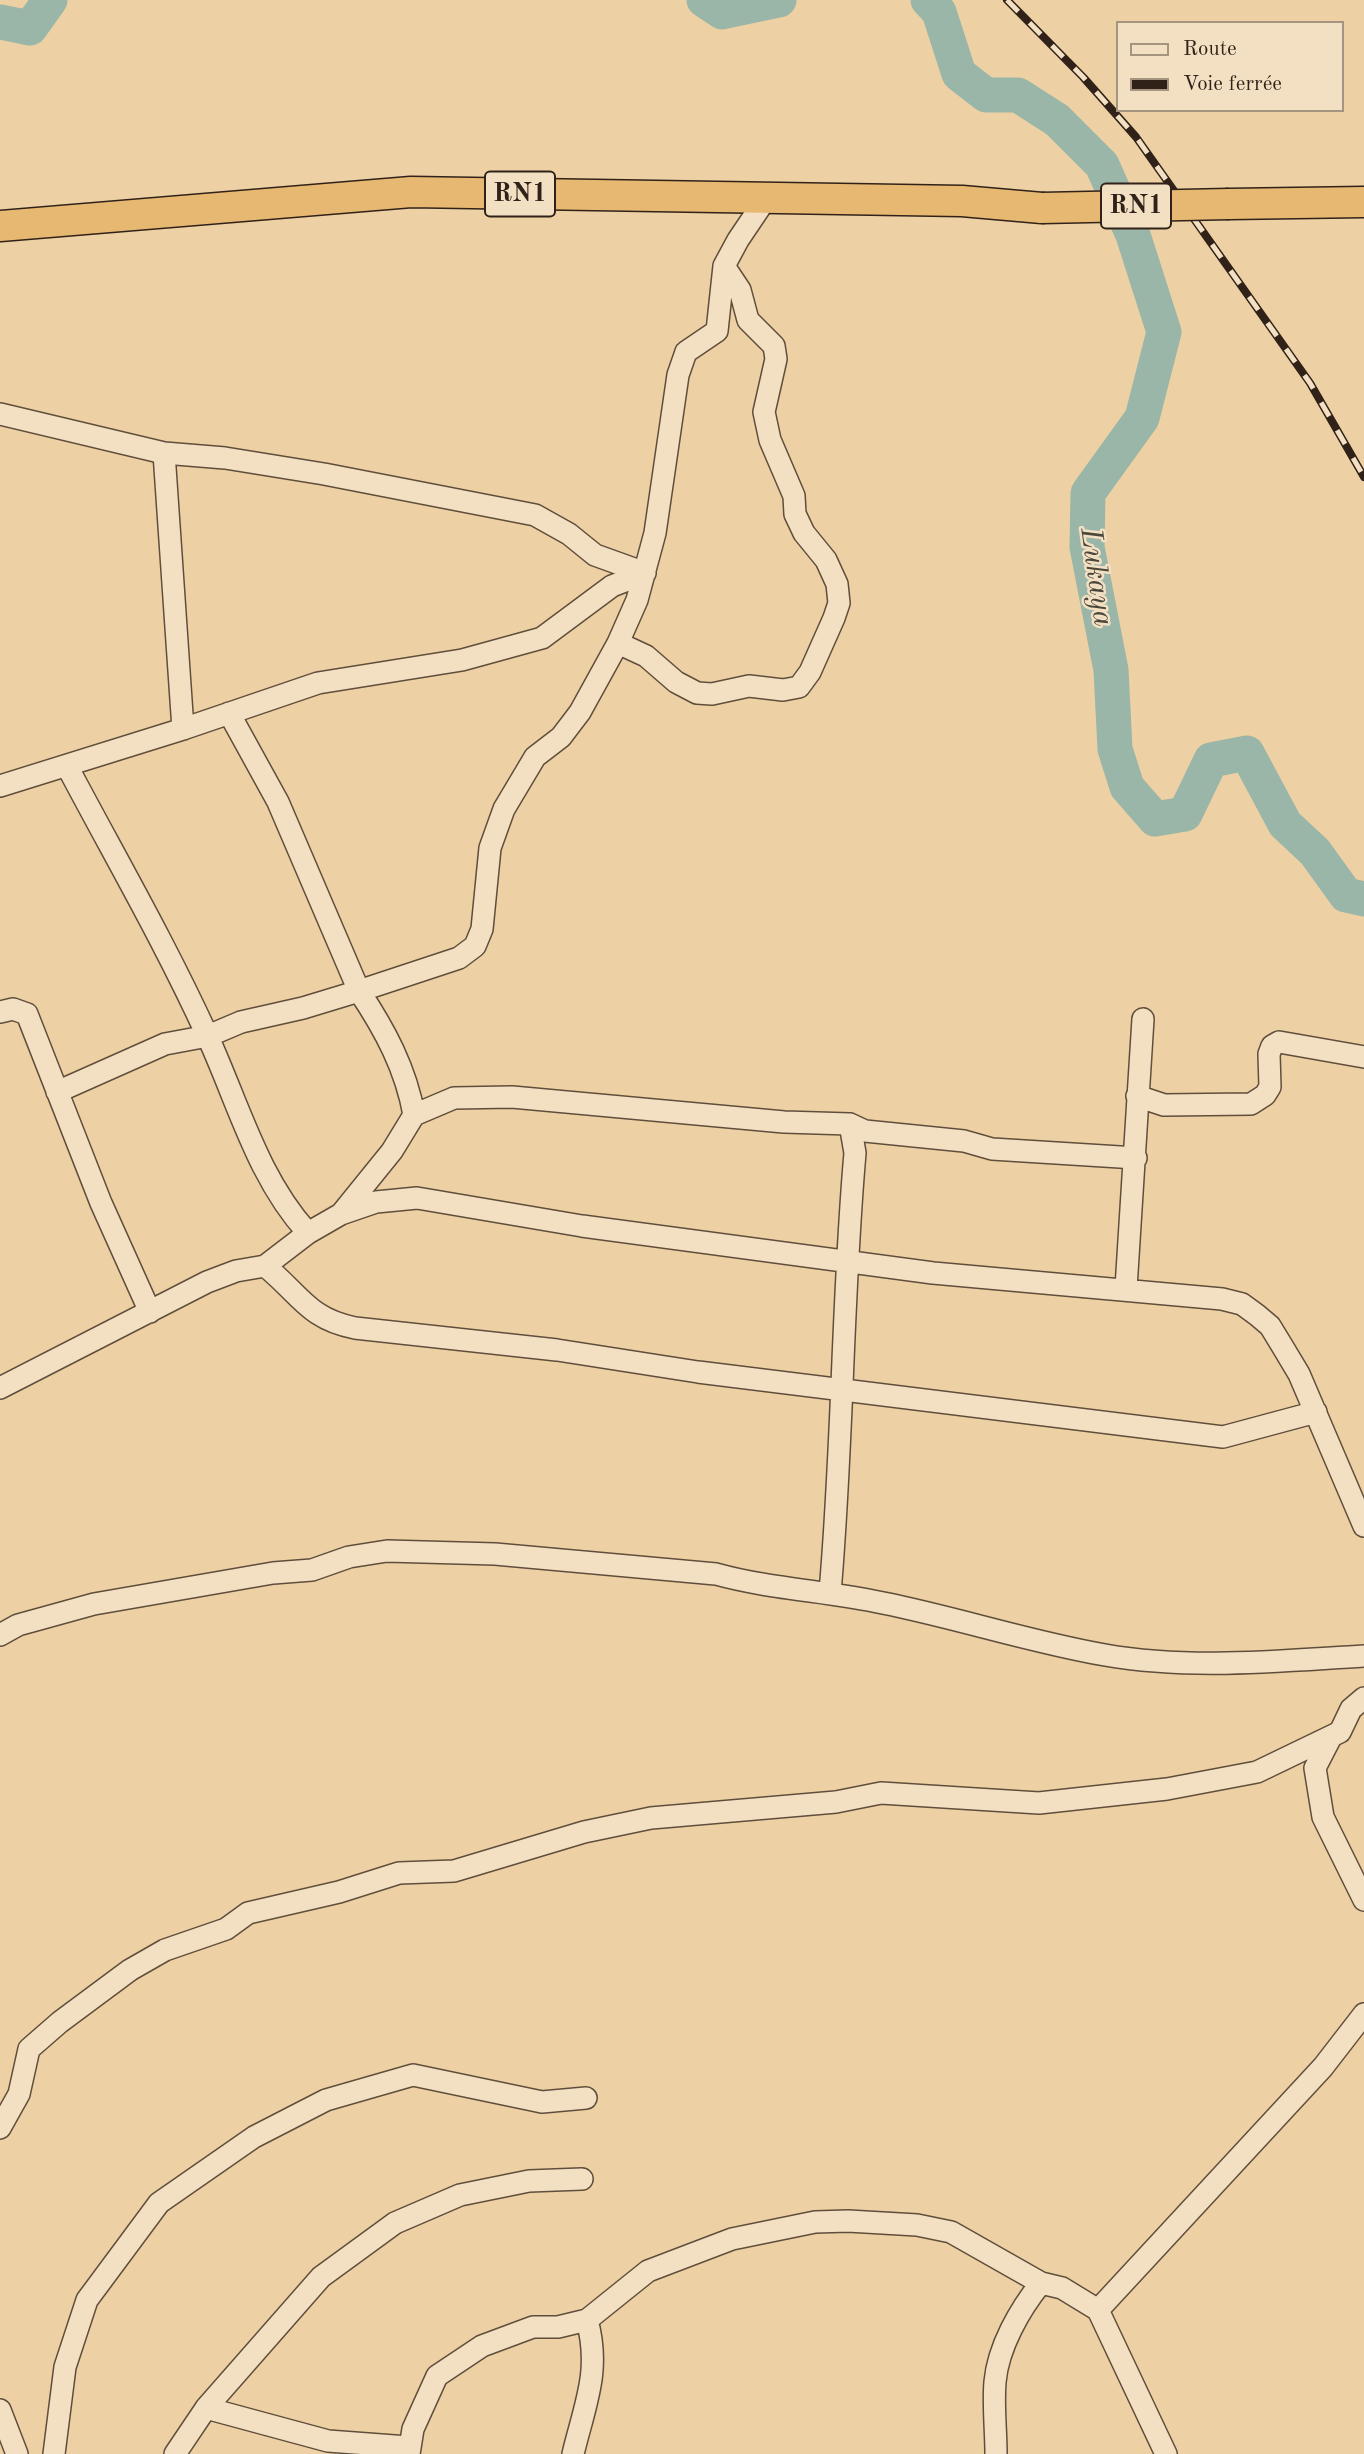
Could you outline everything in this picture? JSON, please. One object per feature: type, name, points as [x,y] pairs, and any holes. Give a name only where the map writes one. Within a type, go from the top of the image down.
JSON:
[{"type":"highway","name":"RN1","points":[[0,226],[411,192],[962,201],[1042,208],[1364,202]]},
{"type":"street","points":[[58,1092],[165,1044],[208,1036],[241,1022],[303,1008],[359,991],[458,958],[475,946],[482,929],[490,848],[505,809],[535,757],[561,737],[580,712],[618,643],[645,572],[655,533],[678,375],[686,352],[717,331],[724,266],[767,197]]},
{"type":"street","points":[[618,643],[646,656],[676,682],[697,693],[712,694],[749,686],[783,690],[799,687],[810,672],[839,603],[837,584],[826,560],[804,533],[795,514],[794,496],[770,440],[764,412],[776,359],[774,346],[748,320],[740,289],[724,266]]},
{"type":"street","points":[[0,414],[164,453],[225,458],[324,474],[535,515],[569,534],[594,555],[645,572]]},
{"type":"street","points":[[164,453],[183,729]]},
{"type":"street","points":[[0,786],[183,729],[318,683],[463,660],[542,638],[612,586],[645,572]]},
{"type":"street","points":[[229,713],[278,802],[359,991],[375,1014],[409,1083],[414,1115]]},
{"type":"street","points":[[67,766],[159,934],[208,1036],[268,1178],[290,1213],[308,1233]]},
{"type":"street","points":[[0,1012],[13,1009],[27,1014],[101,1203],[150,1312]]},
{"type":"street","points":[[1126,1288],[1143,1018]]},
{"type":"street","points":[[1137,1096],[1164,1105],[1251,1104],[1265,1096],[1270,1087],[1269,1054],[1272,1046],[1279,1042],[1364,1057]]},
{"type":"street","points":[[341,1214],[392,1152],[414,1115],[454,1098],[512,1097],[784,1122],[850,1124],[865,1131],[964,1141],[992,1149],[1136,1158]]},
{"type":"street","points":[[831,1592],[840,1484],[840,1387],[855,1153],[850,1124]]},
{"type":"street","points":[[0,1388],[207,1282],[236,1271],[265,1265],[308,1233],[341,1214],[376,1202],[417,1198],[582,1226],[848,1261],[989,1279],[1126,1288],[1242,1304],[1270,1326],[1299,1374],[1364,1525]]},
{"type":"street","points":[[265,1265],[309,1308],[330,1323],[1223,1437],[1316,1412]]},
{"type":"street","points":[[0,1635],[18,1625],[94,1604],[273,1573],[312,1570],[349,1557],[387,1551],[495,1554],[716,1574],[741,1581],[831,1592],[1107,1655],[1209,1665],[1364,1656]]},
{"type":"street","points":[[0,2128],[19,2094],[29,2049],[130,1970],[165,1950],[226,1929],[248,1913],[339,1892],[399,1873],[454,1871],[584,1832],[651,1818],[826,1803],[881,1793],[1038,1803],[1100,1798],[1257,1772],[1340,1732],[1351,1709],[1364,1698]]},
{"type":"street","points":[[1331,1737],[1315,1768],[1323,1817],[1364,1900]]},
{"type":"street","points":[[1098,2310],[1323,2067],[1364,2014]]},
{"type":"street","points":[[54,2454],[65,2367],[87,2300],[159,2203],[254,2137],[326,2100],[413,2074],[542,2102],[586,2098]]},
{"type":"street","points":[[175,2454],[206,2408],[321,2277],[395,2222],[460,2195],[529,2180],[582,2179]]},
{"type":"street","points":[[206,2408],[328,2441],[408,2451],[437,2376],[482,2346],[505,2335],[533,2327],[558,2327],[587,2320],[648,2271],[732,2239],[815,2222],[917,2225],[951,2232],[1041,2283],[1062,2288],[1098,2310],[1166,2454]]},
{"type":"street","points":[[996,2454],[995,2382],[999,2358],[1029,2298],[1041,2283]]},
{"type":"street","points":[[573,2454],[595,2365],[594,2346],[587,2320]]},
{"type":"street","points":[[0,2410],[18,2454]]},
{"type":"waterway","name":"Lukaya","points":[[0,22],[30,28],[50,0]]},
{"type":"waterway","name":"Lukaya","points":[[704,0],[722,12],[779,0]]},
{"type":"waterway","name":"Lukaya","points":[[928,0],[939,12],[959,74],[986,95],[1018,95],[1057,120],[1102,165],[1133,235],[1164,332],[1142,418],[1088,493],[1087,547],[1111,670],[1115,749],[1127,787],[1155,819],[1185,814],[1211,760],[1247,753],[1285,824],[1315,852],[1346,895],[1364,899]]},
{"type":"railway","points":[[1007,0],[1083,77],[1136,137],[1310,383],[1364,477]]}]
